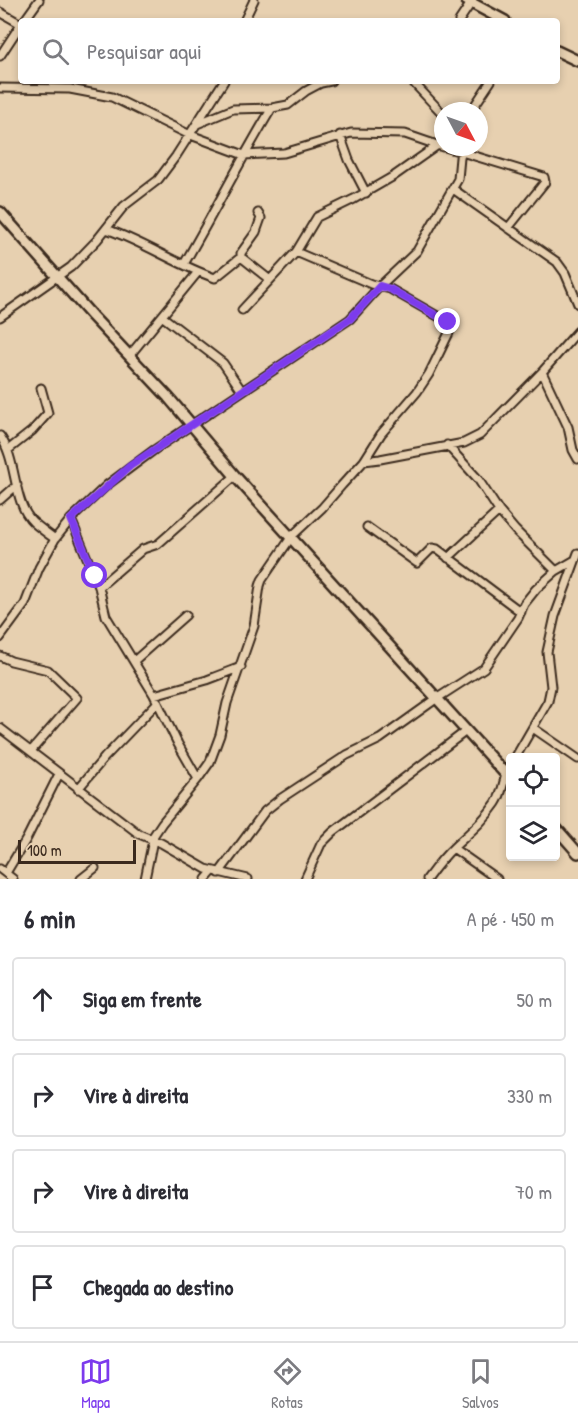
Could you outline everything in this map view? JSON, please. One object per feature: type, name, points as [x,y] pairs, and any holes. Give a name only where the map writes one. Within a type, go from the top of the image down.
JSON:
[{"type":"street","points":[[26,18],[39,0]]},
{"type":"street","points":[[247,18],[254,0]]},
{"type":"street","points":[[462,18],[475,3],[500,18]]},
{"type":"street","points":[[0,12],[18,22]]},
{"type":"street","points":[[0,56],[18,29]]},
{"type":"street","points":[[560,53],[578,62]]},
{"type":"street","points":[[0,317],[84,254],[127,203],[160,177],[222,84]]},
{"type":"street","points":[[196,125],[233,109],[272,108],[288,105],[318,84]]},
{"type":"street","points":[[415,84],[434,104]]},
{"type":"street","points":[[477,102],[489,84]]},
{"type":"street","points":[[0,88],[70,89],[96,93],[124,101],[188,134],[243,155],[284,153],[340,135],[391,132],[434,143]]},
{"type":"street","points":[[184,264],[216,210],[243,155],[272,108]]},
{"type":"street","points":[[340,135],[349,160],[366,193]]},
{"type":"street","points":[[242,310],[296,252],[317,217],[366,193],[434,151]]},
{"type":"street","points":[[0,638],[25,604],[39,568],[55,539],[71,519],[130,466],[350,319],[417,251],[458,179],[460,156]]},
{"type":"street","points":[[482,156],[544,177],[544,182],[508,228]]},
{"type":"street","points":[[453,189],[557,262],[566,273],[578,304]]},
{"type":"street","points":[[0,212],[436,699],[506,769]]},
{"type":"street","points":[[106,229],[126,236],[198,272],[218,277],[241,257],[241,253],[261,218],[258,213]]},
{"type":"street","points":[[145,879],[154,839],[162,823],[210,762],[220,735],[227,703],[254,627],[260,586],[292,536],[322,508],[364,461],[372,446],[429,375],[451,327],[448,322],[418,304],[296,252]]},
{"type":"street","points":[[241,257],[270,280]]},
{"type":"street","points":[[130,355],[198,272]]},
{"type":"street","points":[[163,316],[222,363],[242,391]]},
{"type":"street","points":[[364,461],[464,443],[480,435],[543,372],[578,331]]},
{"type":"street","points":[[543,372],[568,427],[573,450],[578,459]]},
{"type":"street","points":[[8,450],[32,431],[48,413],[41,388]]},
{"type":"street","points":[[568,427],[578,428]]},
{"type":"street","points":[[0,436],[8,450],[23,506],[30,517],[55,539]]},
{"type":"street","points":[[447,445],[478,479],[515,530],[556,571]]},
{"type":"street","points":[[99,587],[143,549],[158,544],[236,476]]},
{"type":"street","points":[[0,500],[17,485]]},
{"type":"street","points":[[448,558],[499,511]]},
{"type":"street","points":[[71,519],[99,587],[106,616],[156,699],[198,779]]},
{"type":"street","points":[[367,527],[417,562],[432,548],[521,612]]},
{"type":"street","points":[[206,879],[216,872],[265,810],[347,755],[380,739],[484,668],[536,589],[577,556]]},
{"type":"street","points":[[518,753],[548,701],[551,687],[548,652],[555,616],[577,556]]},
{"type":"street","points":[[134,661],[186,615]]},
{"type":"street","points":[[0,656],[10,661],[52,672],[77,699],[31,751]]},
{"type":"street","points":[[78,789],[156,699],[241,667]]},
{"type":"street","points":[[533,728],[578,759]]},
{"type":"street","points":[[1,731],[31,751],[139,834],[154,839],[216,872],[248,879]]},
{"type":"street","points":[[305,879],[321,844],[333,832],[466,731]]},
{"type":"street","points":[[13,879],[3,871],[27,838],[59,774]]},
{"type":"street","points":[[427,879],[453,848],[474,830],[495,804],[506,781]]},
{"type":"street","points":[[560,833],[578,853]]},
{"type":"street","points":[[453,848],[497,879]]},
{"type":"street","points":[[81,879],[94,868]]},
{"type":"route","points":[[95,576],[71,519],[130,466],[337,329],[350,319],[380,286],[390,289],[448,322]]}]
